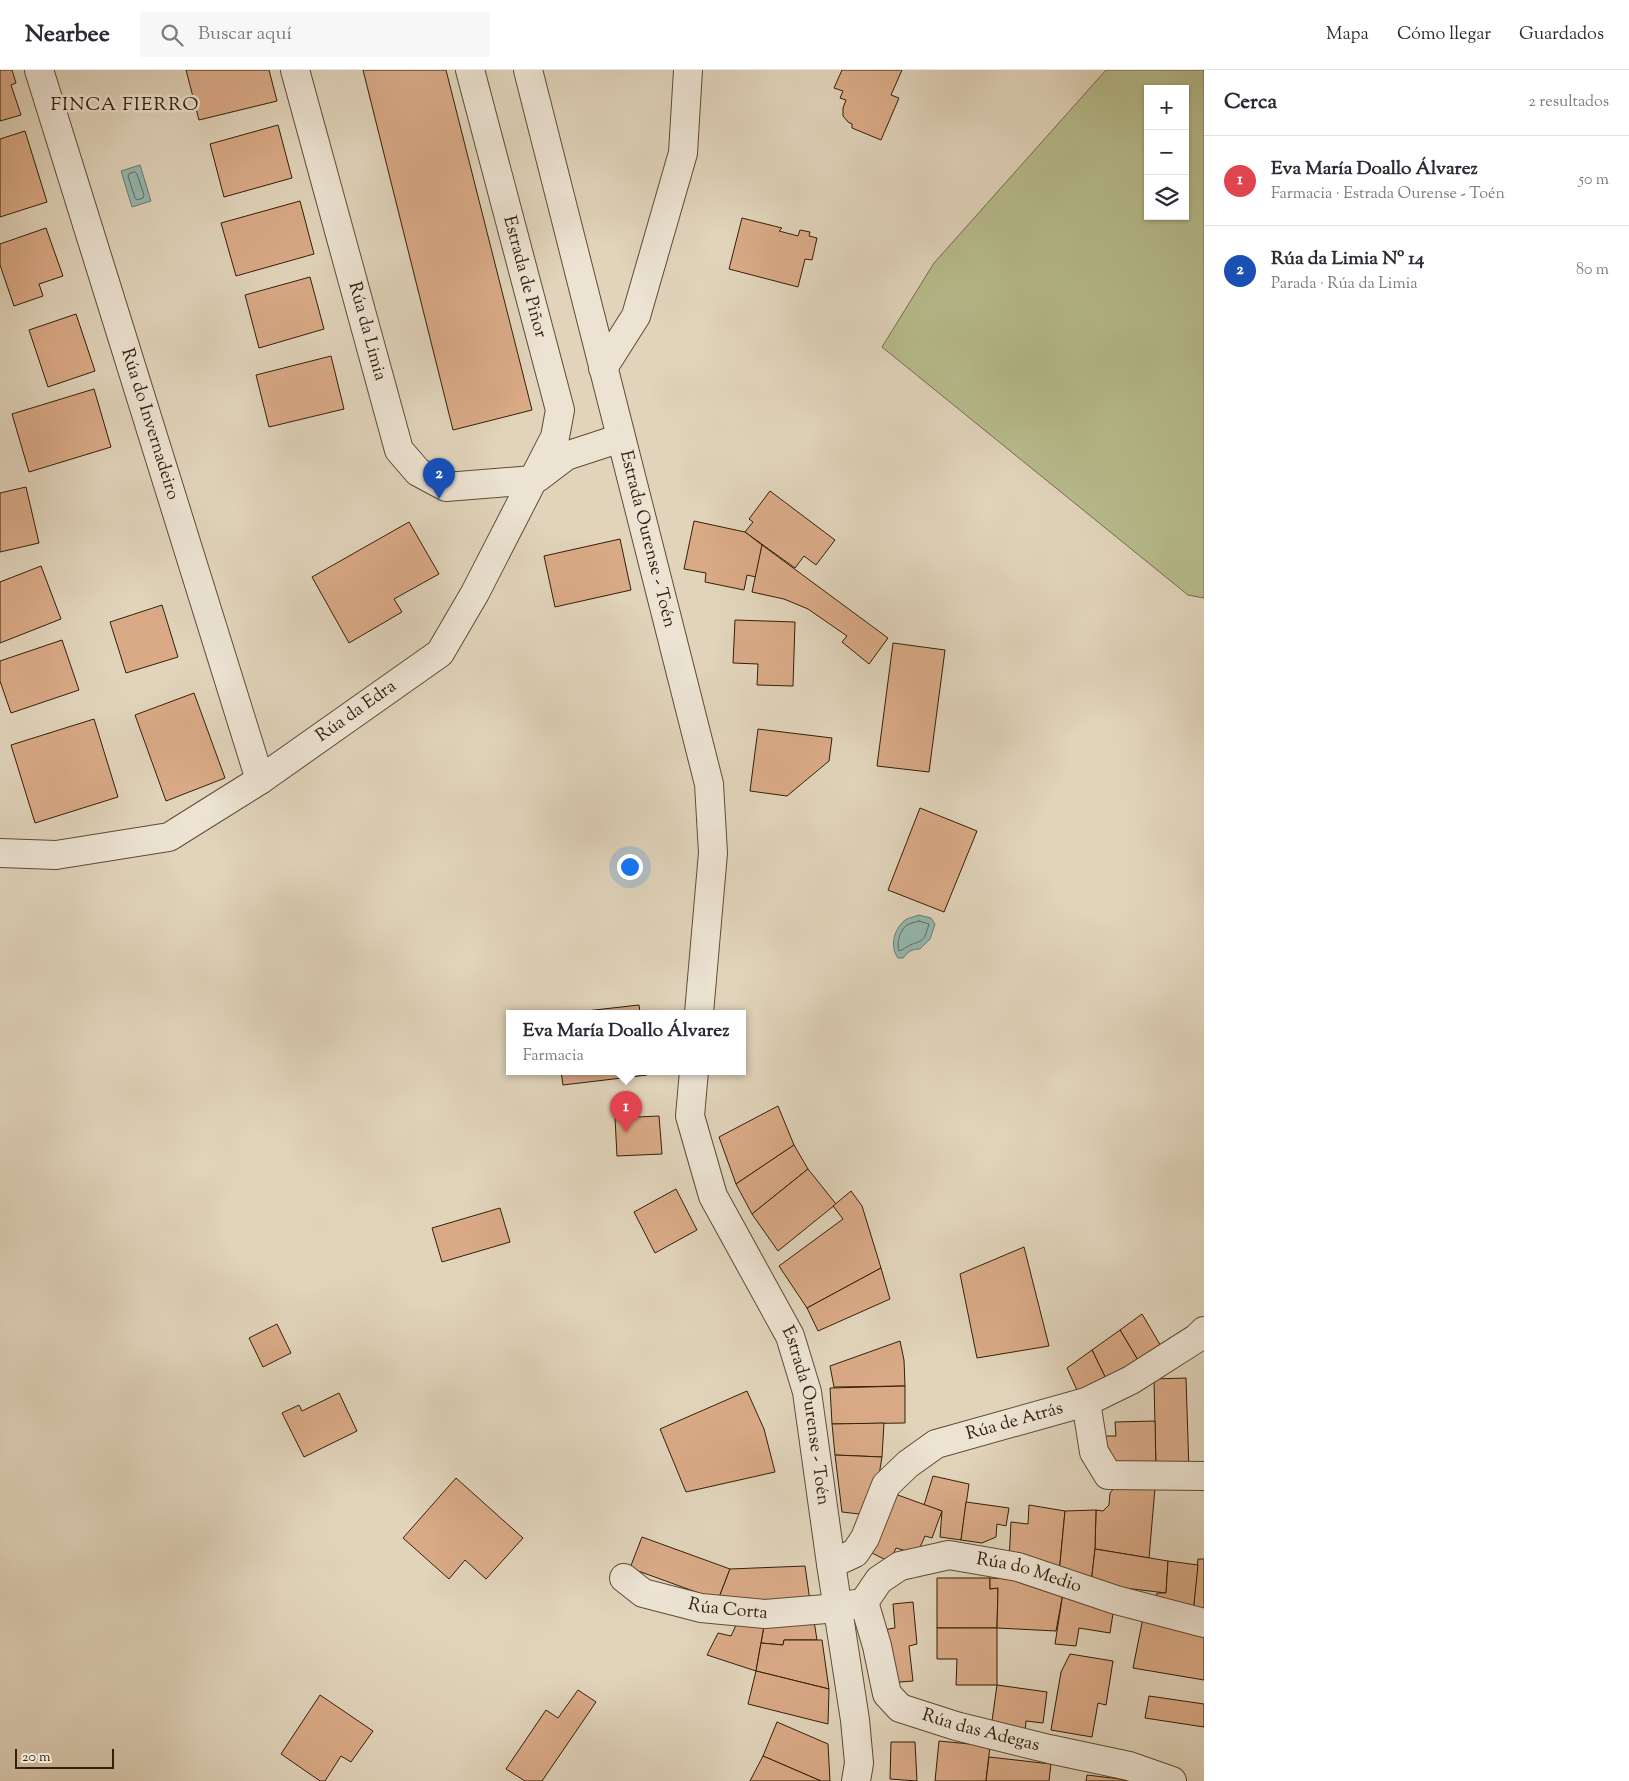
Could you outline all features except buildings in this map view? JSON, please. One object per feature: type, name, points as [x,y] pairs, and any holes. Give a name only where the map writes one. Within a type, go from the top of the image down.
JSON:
[{"type":"street","name":"Rúa do Invernadeiro","points":[[39,70],[260,780]]},
{"type":"street","name":"Rúa da Limia","points":[[296,70],[399,450],[418,472],[446,487],[533,480]]},
{"type":"street","name":"Estrada de Piñor","points":[[470,70],[560,410],[555,437],[533,480]]},
{"type":"street","name":"Estrada Ourense - Toén","points":[[528,70],[709,784],[713,853],[699,1010]]},
{"type":"street","points":[[603,368],[636,316],[683,153],[688,70]]},
{"type":"street","name":"Rúa da Edra","points":[[2,848],[56,855],[169,837],[260,780],[440,653],[475,593],[533,480],[566,456],[621,438]]},
{"type":"street","name":"Estrada Ourense - Toén","points":[[694,1075],[690,1116],[713,1196],[790,1336],[807,1392],[855,1720],[858,1763],[856,1781]]},
{"type":"street","points":[[1086,1402],[1132,1380],[1197,1338],[1204,1331]]},
{"type":"street","name":"Rúa de Atrás","points":[[831,1564],[855,1553],[865,1538],[886,1484],[908,1464],[936,1444],[1086,1402],[1094,1452],[1108,1475],[1204,1476]]},
{"type":"street","name":"Rúa do Medio","points":[[864,1602],[878,1580],[900,1566],[948,1555],[1018,1567],[1116,1600],[1204,1623]]},
{"type":"street","name":"Rúa Corta","points":[[624,1578],[643,1593],[701,1608],[765,1614],[838,1608],[864,1602]]},
{"type":"street","name":"Rúa das Adegas","points":[[864,1602],[887,1694],[900,1708],[956,1726],[1129,1766],[1172,1781]]},
{"type":"green space","points":[[1106,70],[1204,70],[1204,598],[1188,595],[882,347],[934,263]]},
{"type":"water","points":[[140,165],[151,201],[132,207],[121,171]]},
{"type":"water","points":[[919,915],[931,918],[935,924],[930,939],[920,949],[910,951],[903,958],[898,958],[893,944],[897,929],[905,920]]},
{"type":"place","name":"Rúa da Limia Nº 14","points":[[439,499]]},
{"type":"place","name":"Eva María Doallo Álvarez","points":[[626,1132]]},
{"type":"district","name":"FINCA FIERRO","points":[[125,105]]}]
